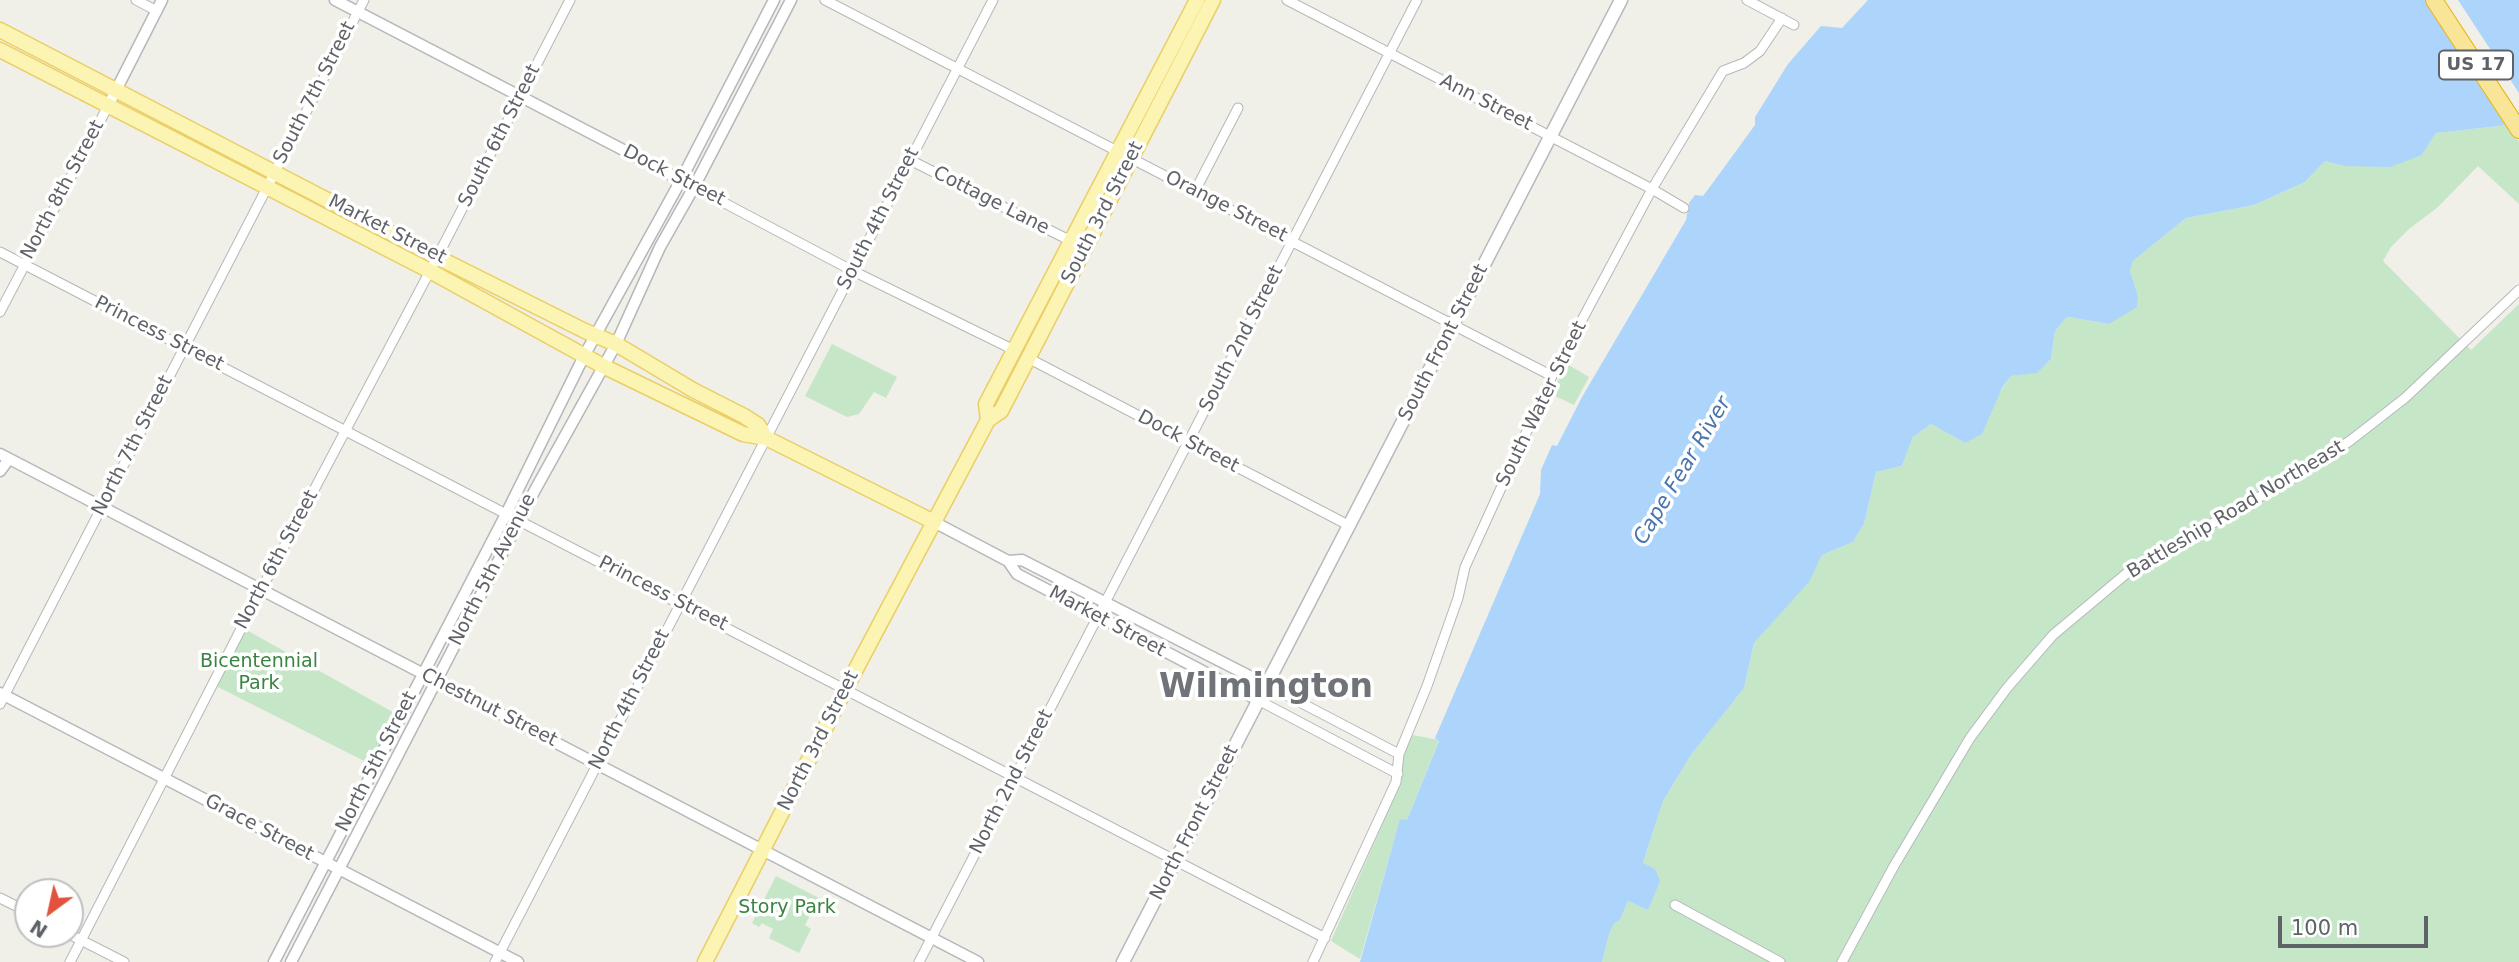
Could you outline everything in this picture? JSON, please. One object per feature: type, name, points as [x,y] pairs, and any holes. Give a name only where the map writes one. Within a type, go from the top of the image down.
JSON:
[{"type":"highway","name":"US 17","points":[[2434,0],[2519,130]]},
{"type":"highway","name":"US 17","points":[[2444,0],[2519,114]]},
{"type":"main road","name":"South 3rd Street","points":[[934,522],[988,420],[1001,411],[1028,358],[1197,0]]},
{"type":"main road","name":"South 3rd Street","points":[[988,420],[986,404],[1071,241],[1125,155],[1213,0]]},
{"type":"main road","name":"South Front Street","points":[[1267,685],[1620,0]]},
{"type":"main road","name":"Market Street","points":[[0,30],[437,257],[616,344],[693,390],[744,416],[758,425],[766,438]]},
{"type":"main road","name":"Market Street","points":[[0,50],[430,271],[603,366],[743,434],[766,438],[934,522]]},
{"type":"main road","name":"North 3rd Street","points":[[705,962],[934,522]]},
{"type":"main road","name":"North Front Street","points":[[1123,962],[1267,685]]},
{"type":"street","points":[[108,106],[160,5],[136,0]]},
{"type":"street","name":"Dock Street","points":[[335,0],[853,271],[1014,350]]},
{"type":"street","name":"South 7th Street","points":[[267,187],[364,0]]},
{"type":"street","name":"South 6th Street","points":[[430,271],[570,0]]},
{"type":"street","name":"North 5th Avenue","points":[[423,674],[584,356],[681,180],[774,0]]},
{"type":"street","name":"North 5th Avenue","points":[[290,962],[519,520],[616,344],[660,247],[791,0]]},
{"type":"street","name":"Orange Street","points":[[825,0],[1552,376]]},
{"type":"street","name":"South 4th Street","points":[[766,438],[993,0]]},
{"type":"street","name":"Ann Street","points":[[1287,0],[1684,208]]},
{"type":"street","name":"South 2nd Street","points":[[1106,603],[1418,0]]},
{"type":"street","points":[[1746,0],[1794,25]]},
{"type":"street","name":"South Water Street","points":[[1313,962],[1396,782],[1399,754],[1427,686],[1458,598],[1465,567],[1552,376],[1652,189],[1723,71],[1744,63],[1760,51],[1782,18]]},
{"type":"street","name":"North 8th Street","points":[[0,312],[108,106]]},
{"type":"street","points":[[1195,191],[1238,108]]},
{"type":"street","name":"Cottage Lane","points":[[910,160],[1071,241]]},
{"type":"street","name":"North 7th Street","points":[[2,698],[267,187]]},
{"type":"street","name":"Princess Street","points":[[0,252],[1325,938]]},
{"type":"street","name":"North 6th Street","points":[[84,932],[430,271]]},
{"type":"street","name":"Battleship Road Northeast","points":[[1842,962],[1894,866],[1970,738],[2007,688],[2053,635],[2133,568],[2304,472],[2351,440],[2405,398],[2519,290]]},
{"type":"street","name":"Dock Street","points":[[1028,358],[1349,526]]},
{"type":"street","name":"North 4th Street","points":[[497,957],[766,438]]},
{"type":"street","points":[[0,471],[3,457]]},
{"type":"street","name":"Chestnut Street","points":[[3,457],[978,962]]},
{"type":"street","name":"Market Street","points":[[934,522],[1008,561],[1017,574],[1398,774]]},
{"type":"street","name":"Market Street","points":[[1008,561],[1022,560],[1399,754]]},
{"type":"street","name":"North 2nd Street","points":[[919,962],[1106,603]]},
{"type":"street","name":"North 5th Street","points":[[274,962],[423,674]]},
{"type":"street","name":"Grace Street","points":[[2,698],[338,869],[497,957],[518,962]]},
{"type":"street","points":[[1675,905],[1780,962]]},
{"type":"street","points":[[84,942],[124,962]]},
{"type":"green space","points":[[2508,125],[2519,142],[2519,204],[2478,166],[2438,207],[2391,247],[2383,261],[2471,350],[2519,304],[2519,962],[1602,962],[1614,922],[1620,920],[1628,901],[1647,910],[1649,908],[1652,898],[1643,863],[1663,801],[1691,755],[1744,688],[1754,643],[1808,582],[1822,555],[1853,542],[1864,524],[1876,472],[1902,466],[1913,437],[1931,424],[1965,443],[2011,376],[2037,372],[2051,359],[2055,331],[2065,319],[2069,317],[2109,324],[2138,296],[2130,271],[2133,261],[2186,218],[2254,205],[2305,182],[2325,161],[2344,166],[2422,155],[2436,133]]},
{"type":"green space","points":[[832,344],[897,377],[886,398],[874,392],[859,414],[847,417],[805,396]]},
{"type":"green space","points":[[1567,364],[1589,377],[1574,405],[1551,394]]},
{"type":"green space","name":"Bicentennial Park","points":[[243,628],[398,715],[372,765],[214,685]]},
{"type":"green space","points":[[1413,735],[1439,740],[1407,820],[1400,820],[1360,959],[1331,941],[1401,782],[1403,754]]},
{"type":"green space","name":"Story Park","points":[[776,876],[819,898],[805,925],[811,929],[799,953],[769,938],[773,929],[762,923],[759,927],[752,923]]},
{"type":"water","name":"Cape Fear River","points":[[1868,0],[2519,0],[2519,102],[2508,125],[2436,133],[2422,155],[2390,167],[2344,166],[2325,161],[2305,182],[2254,205],[2186,218],[2133,261],[2130,271],[2138,296],[2137,307],[2109,324],[2069,317],[2065,319],[2055,331],[2051,359],[2037,373],[2011,376],[2002,388],[1982,434],[1965,443],[1931,424],[1913,437],[1902,466],[1876,472],[1864,524],[1853,542],[1822,555],[1809,582],[1754,643],[1744,688],[1691,755],[1663,801],[1643,863],[1655,869],[1660,881],[1649,908],[1647,910],[1628,901],[1620,920],[1614,923],[1609,934],[1602,962],[1360,962],[1400,819],[1407,820],[1439,741],[1435,738],[1540,494],[1541,470],[1552,445],[1557,446],[1582,397],[1686,220],[1689,203],[1695,195],[1703,196],[1712,184],[1755,125],[1755,117],[1788,64],[1821,26],[1842,28]]},
{"type":"pier","points":[[2426,0],[2458,0],[2519,93],[2519,110],[2510,128]]},
{"type":"district","name":"Wilmington","points":[[1266,688]]}]
